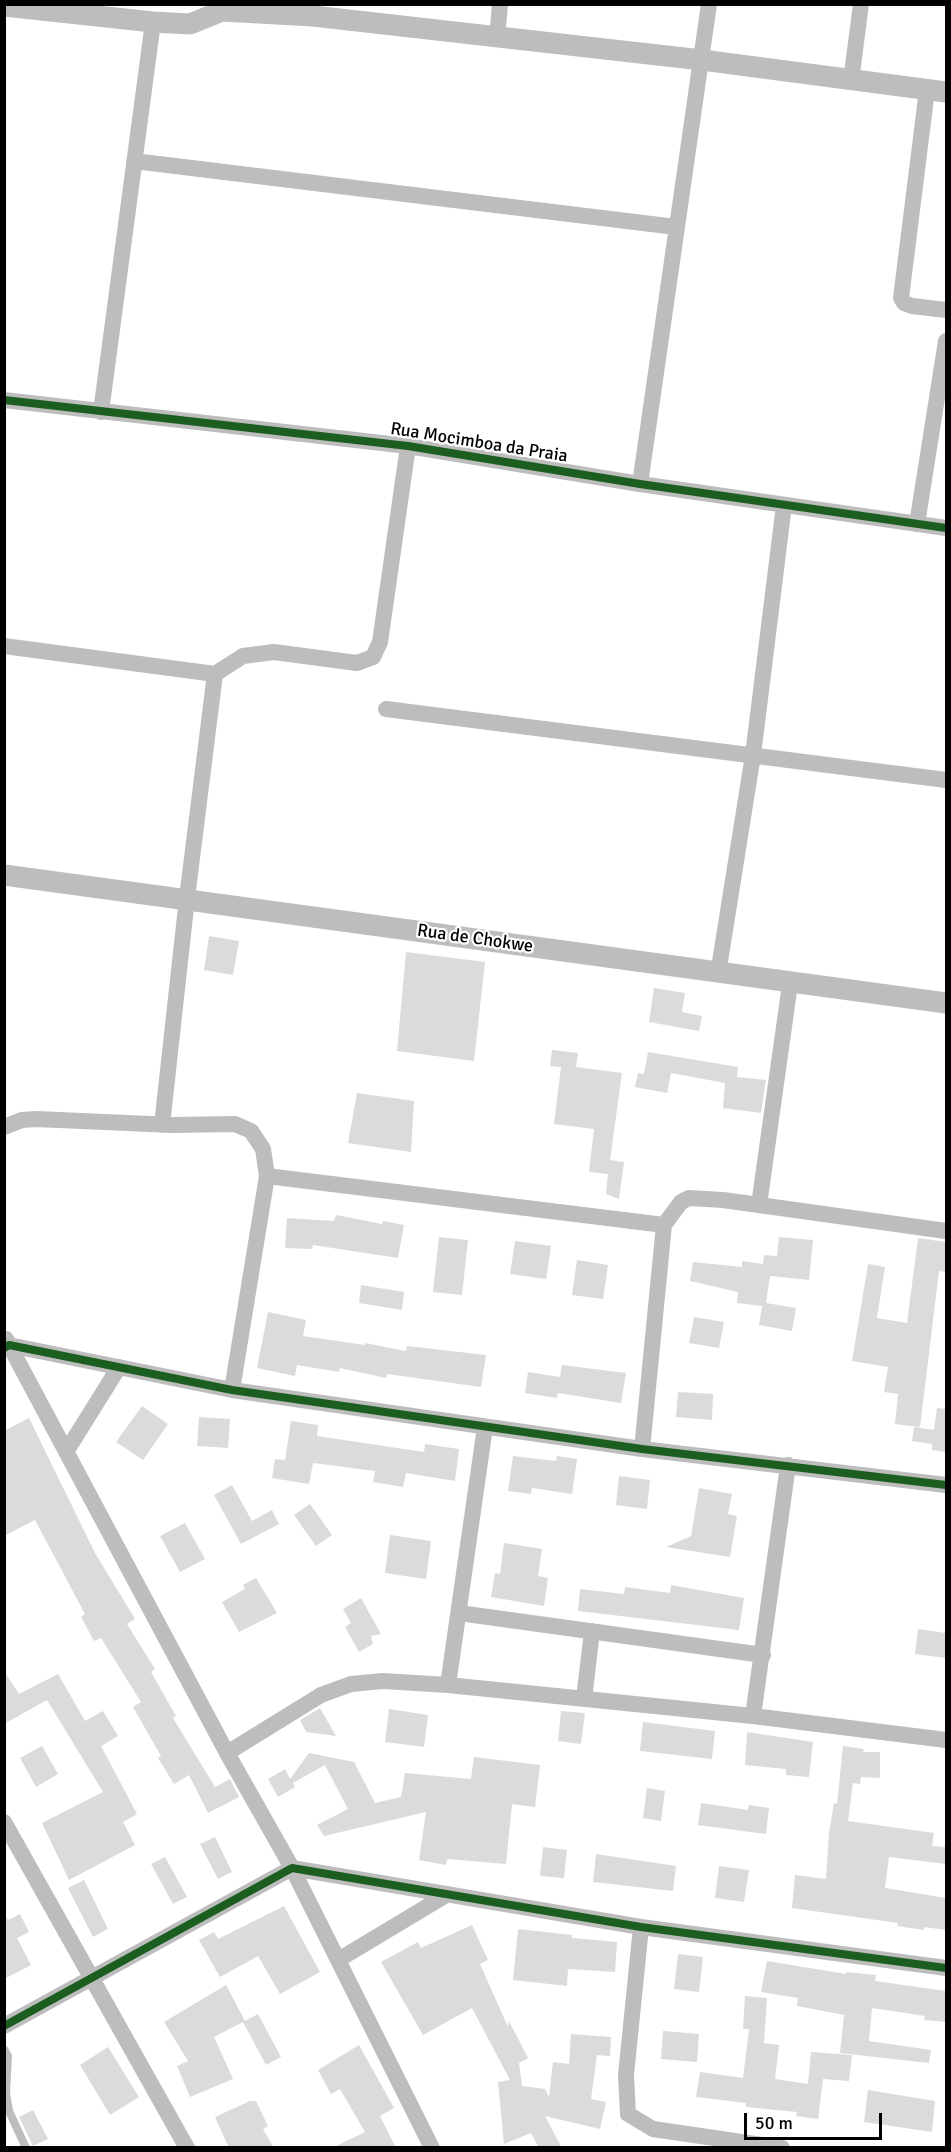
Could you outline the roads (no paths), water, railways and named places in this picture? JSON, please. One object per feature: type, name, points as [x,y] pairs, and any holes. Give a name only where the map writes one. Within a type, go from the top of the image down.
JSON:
[{"type":"street","points":[[497,39],[500,4]]},
{"type":"street","points":[[640,484],[710,4]]},
{"type":"street","points":[[851,81],[861,4]]},
{"type":"street","points":[[4,6],[190,24],[218,8],[314,10],[497,39],[702,60],[937,91],[901,298],[904,303],[912,306],[946,310]]},
{"type":"street","points":[[101,412],[153,22]]},
{"type":"street","points":[[134,161],[676,227]]},
{"type":"street","points":[[916,524],[946,341]]},
{"type":"street","name":"Rua Mocimboa da Praia","points":[[4,400],[408,446],[640,484],[946,528]]},
{"type":"street","points":[[4,646],[215,674],[243,656],[274,652],[357,663],[373,657],[380,642],[408,446]]},
{"type":"street","points":[[718,974],[753,755],[784,505]]},
{"type":"street","points":[[162,1125],[215,674]]},
{"type":"street","points":[[386,709],[946,780]]},
{"type":"street","name":"Rua de Chokwe","points":[[4,875],[187,898],[790,984],[946,1003]]},
{"type":"street","points":[[759,1205],[790,984]]},
{"type":"street","points":[[4,1127],[22,1120],[36,1119],[162,1125],[235,1124],[251,1131],[263,1149],[267,1176],[232,1390]]},
{"type":"street","points":[[267,1176],[664,1225]]},
{"type":"street","points":[[642,1449],[664,1225],[681,1202],[689,1198],[759,1205],[946,1231]]},
{"type":"street","points":[[6,1343],[232,1390],[642,1449],[946,1485]]},
{"type":"street","points":[[6,1343],[227,1753],[292,1868],[432,2148]]},
{"type":"street","points":[[66,1452],[119,1368]]},
{"type":"street","points":[[448,1685],[486,1427]]},
{"type":"street","points":[[753,1716],[788,1465]]},
{"type":"street","points":[[459,1613],[763,1654]]},
{"type":"street","points":[[584,1699],[592,1631]]},
{"type":"street","points":[[227,1753],[321,1695],[351,1684],[383,1681],[448,1685],[753,1716],[946,1740]]},
{"type":"street","points":[[4,1822],[187,2148]]},
{"type":"street","points":[[4,2026],[292,1868],[641,1927],[946,1968]]},
{"type":"street","points":[[338,1960],[448,1894]]},
{"type":"street","points":[[641,1927],[626,2075],[628,2114],[653,2129],[782,2148]]},
{"type":"lane","points":[[4,2049],[8,2056],[6,2093],[9,2111],[26,2148]]}]
